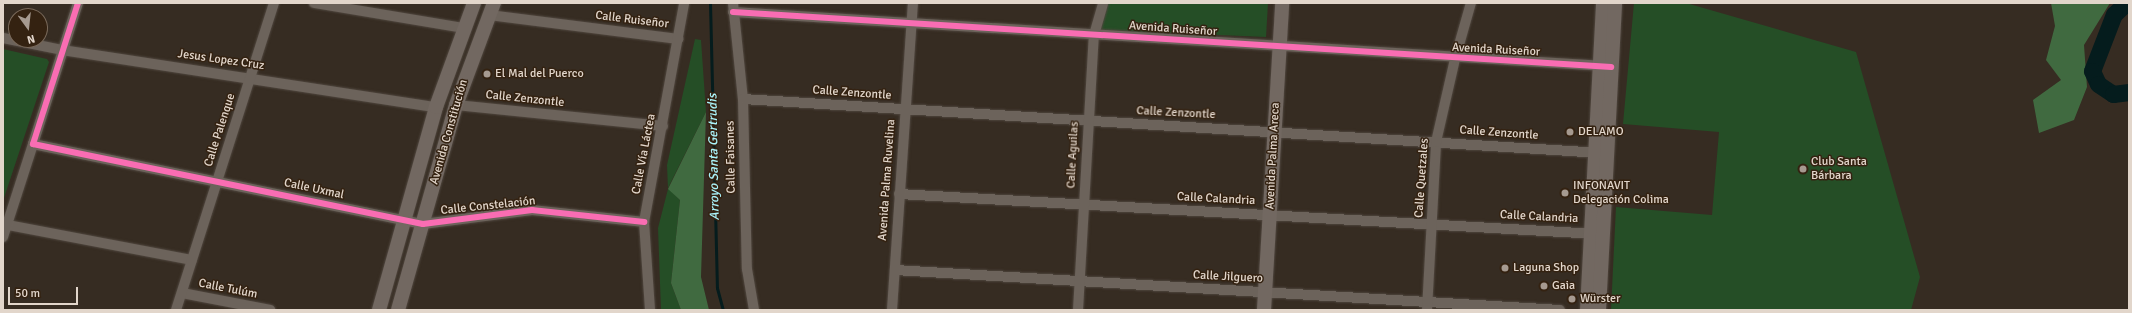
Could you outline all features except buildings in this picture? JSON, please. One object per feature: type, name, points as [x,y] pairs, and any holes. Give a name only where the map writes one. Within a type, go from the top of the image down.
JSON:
[{"type":"street","points":[[3,237],[5,224],[33,144],[78,3]]},
{"type":"street","name":"Calle Palenque","points":[[176,310],[274,3]]},
{"type":"street","points":[[314,3],[464,28]]},
{"type":"street","name":"Avenida Constitución","points":[[379,310],[436,108],[474,3]]},
{"type":"street","name":"Calle Vía Láctea","points":[[650,310],[644,222],[684,3]]},
{"type":"street","name":"Avenida Palma Ruvelina","points":[[892,310],[913,3]]},
{"type":"street","name":"Calle Aguilas","points":[[1078,310],[1094,35],[1103,3]]},
{"type":"street","name":"Avenida Palma Areca","points":[[1264,310],[1275,132],[1278,46],[1282,3]]},
{"type":"street","name":"Calle Quetzales","points":[[1427,306],[1436,142],[1455,59],[1471,3]]},
{"type":"street","points":[[1587,310],[1597,234],[1602,153],[1606,66],[1603,3]]},
{"type":"street","points":[[1606,66],[1615,3]]},
{"type":"street","name":"Avenida Ruiseñor","points":[[733,8],[911,24],[1278,46],[1455,59],[1606,66]]},
{"type":"street","name":"Calle Faisanes","points":[[733,8],[743,98],[747,269],[754,310]]},
{"type":"street","name":"Avenida Constitución","points":[[398,310],[456,104],[491,9]]},
{"type":"street","name":"Calle Ruiseñor","points":[[491,9],[678,39]]},
{"type":"street","name":"Jesus Lopez Cruz","points":[[3,38],[62,50],[250,77],[436,108]]},
{"type":"street","name":"Calle Zenzontle","points":[[743,98],[905,110],[1602,153]]},
{"type":"street","name":"Calle Zenzontle","points":[[456,104],[662,126]]},
{"type":"street","name":"Calle Uxmal","points":[[33,144],[218,180],[405,220]]},
{"type":"street","name":"Calle Calandria","points":[[899,194],[1597,234]]},
{"type":"street","name":"Calle Constelación","points":[[405,220],[423,224],[532,210],[644,222]]},
{"type":"street","points":[[5,224],[192,260]]},
{"type":"street","points":[[1597,234],[1599,310]]},
{"type":"street","name":"Calle Jilguero","points":[[895,270],[1265,292],[1427,306],[1560,310]]},
{"type":"street","name":"Calle Tulúm","points":[[182,292],[270,310]]},
{"type":"green space","points":[[1108,3],[1268,3],[1266,37],[1100,30]]},
{"type":"green space","name":"Club Santa Bárbara","points":[[1634,3],[1686,3],[1856,52],[1920,277],[1911,310],[1611,310],[1616,207],[1712,215],[1719,132],[1623,124]]},
{"type":"green space","points":[[2051,3],[2110,3],[2084,45],[2087,87],[2074,120],[2039,133],[2033,100],[2061,80],[2046,60],[2055,26]]},
{"type":"green space","points":[[695,39],[701,40],[706,112],[668,188],[680,200],[671,283],[681,310],[661,310],[658,228],[668,189],[667,165]]},
{"type":"green space","points":[[3,49],[47,59],[49,62],[3,201]]},
{"type":"green space","points":[[706,112],[701,277],[709,310],[681,310],[671,283],[680,200],[668,189]]},
{"type":"waterway","name":"Arroyo Santa Gertrudis","points":[[710,3],[717,288],[723,310]]},
{"type":"waterway","points":[[2126,3],[2114,14],[2092,71],[2098,84],[2113,94],[2129,92]]},
{"type":"cycle path","points":[[78,3],[33,144],[423,224],[532,210],[644,222]]},
{"type":"cycle path","points":[[733,12],[1611,67]]},
{"type":"place","name":"El Mal del Puerco","points":[[487,74]]},
{"type":"place","name":"DELAMO","points":[[1570,132]]},
{"type":"place","name":"Club Santa Bárbara","points":[[1803,169]]},
{"type":"place","name":"INFONAVIT Delegación Colima","points":[[1565,193]]},
{"type":"place","name":"Laguna Shop","points":[[1505,268]]},
{"type":"place","name":"Gaia","points":[[1544,286]]},
{"type":"place","name":"Würster","points":[[1572,299]]}]
